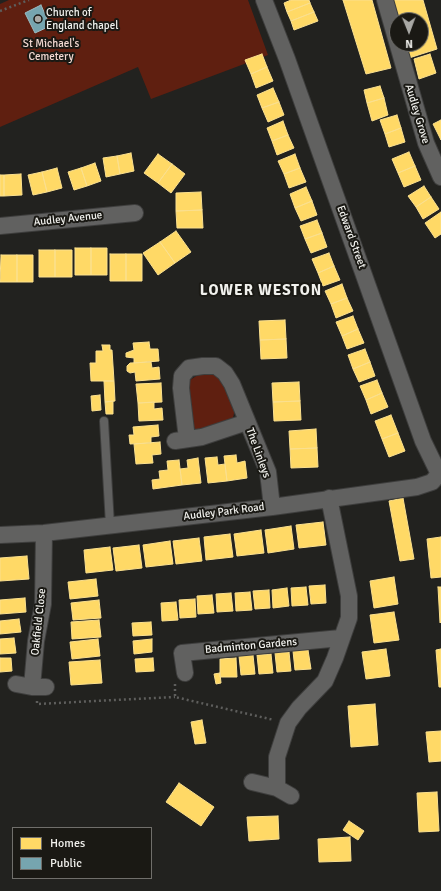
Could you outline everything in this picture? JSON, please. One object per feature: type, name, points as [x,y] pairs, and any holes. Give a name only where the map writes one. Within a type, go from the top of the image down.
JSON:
[{"type":"street","name":"Edward Street","points":[[264,0],[287,58],[423,441],[440,475]]},
{"type":"street","name":"Audley Grove","points":[[385,0],[404,72],[426,143],[441,177]]},
{"type":"street","name":"Audley Avenue","points":[[0,226],[135,212]]},
{"type":"street","name":"The Linleys","points":[[247,422],[202,437],[181,440],[182,376],[189,368],[203,366],[216,366],[225,372],[232,384],[268,472],[272,507]]},
{"type":"street","name":"Audley Park Road","points":[[0,535],[44,533],[272,507],[417,487],[432,482],[440,475]]},
{"type":"street","points":[[277,788],[277,757],[288,724],[299,708],[325,681],[349,618],[349,596],[329,498]]},
{"type":"street","name":"Oakfield Close","points":[[39,687],[36,641],[43,604],[44,533]]},
{"type":"street","name":"Badminton Gardens","points":[[185,673],[182,653],[341,638]]},
{"type":"street","points":[[16,684],[39,687]]},
{"type":"street","points":[[252,782],[277,788],[291,796]]},
{"type":"lane","points":[[104,421],[110,525]]},
{"type":"path","points":[[0,11],[29,0]]},
{"type":"path","points":[[175,697],[175,674],[185,673]]},
{"type":"path","points":[[39,687],[37,704],[175,697],[288,724]]},
{"type":"green space","name":"St Michael's Cemetery","points":[[9,0],[248,0],[268,55],[151,99],[138,67],[0,127],[0,4]]},
{"type":"green space","points":[[207,373],[216,375],[221,380],[234,408],[234,413],[233,418],[229,420],[202,430],[196,430],[193,426],[188,385],[190,380],[198,375]]},
{"type":"building: Homes","points":[[291,0],[309,0],[310,3],[287,12],[284,3]]},
{"type":"building: Homes","points":[[343,0],[372,0],[391,68],[366,74]]},
{"type":"building: Homes","points":[[393,0],[423,0],[426,12],[396,12]]},
{"type":"building: Homes","points":[[310,3],[314,12],[291,21],[287,12]]},
{"type":"building: Homes","points":[[314,12],[318,21],[294,30],[291,21]]},
{"type":"building: Homes","points":[[429,21],[437,49],[429,52]]},
{"type":"building: Homes","points":[[407,52],[428,52],[409,58]]},
{"type":"building: Homes","points":[[262,54],[267,67],[251,74],[245,60]]},
{"type":"building: Homes","points":[[430,54],[436,73],[419,79],[414,59]]},
{"type":"building: Homes","points":[[267,67],[273,81],[256,88],[251,74]]},
{"type":"building: Homes","points":[[380,86],[384,98],[367,103],[364,90]]},
{"type":"building: Homes","points":[[273,88],[279,102],[262,108],[257,95]]},
{"type":"building: Homes","points":[[384,98],[388,115],[372,121],[367,103]]},
{"type":"building: Homes","points":[[279,102],[284,115],[268,122],[262,108]]},
{"type":"building: Homes","points":[[397,115],[401,128],[385,134],[380,120]]},
{"type":"building: Homes","points":[[441,120],[441,140],[433,124]]},
{"type":"building: Homes","points":[[283,121],[288,135],[272,141],[267,128]]},
{"type":"building: Homes","points":[[401,128],[405,142],[389,147],[385,134]]},
{"type":"building: Homes","points":[[288,135],[294,148],[277,155],[272,141]]},
{"type":"building: Homes","points":[[409,152],[415,166],[398,173],[392,159]]},
{"type":"building: Homes","points":[[131,153],[134,171],[120,174],[117,156]]},
{"type":"building: Homes","points":[[158,154],[172,164],[158,183],[144,173]]},
{"type":"building: Homes","points":[[295,154],[300,168],[284,174],[278,161]]},
{"type":"building: Homes","points":[[117,156],[120,174],[106,177],[103,158]]},
{"type":"building: Homes","points":[[95,163],[101,181],[87,186],[81,168]]},
{"type":"building: Homes","points":[[172,164],[185,174],[171,193],[158,183]]},
{"type":"building: Homes","points":[[415,166],[421,180],[404,187],[398,173]]},
{"type":"building: Homes","points":[[57,168],[62,188],[47,192],[42,172]]},
{"type":"building: Homes","points":[[81,168],[87,186],[74,190],[68,172]]},
{"type":"building: Homes","points":[[300,168],[306,182],[289,188],[284,174]]},
{"type":"building: Homes","points":[[42,172],[47,192],[33,195],[28,175]]},
{"type":"building: Homes","points":[[21,174],[22,195],[4,196],[4,175]]},
{"type":"building: Homes","points":[[0,175],[4,175],[4,196],[0,196]]},
{"type":"building: Homes","points":[[424,186],[431,197],[416,207],[408,196]]},
{"type":"building: Homes","points":[[306,187],[312,201],[295,208],[290,194]]},
{"type":"building: Homes","points":[[201,192],[202,210],[176,211],[176,193]]},
{"type":"building: Homes","points":[[431,197],[439,209],[423,219],[416,207]]},
{"type":"building: Homes","points":[[312,201],[317,215],[301,221],[295,208]]},
{"type":"building: Homes","points":[[202,210],[203,228],[177,228],[176,211]]},
{"type":"building: Homes","points":[[441,212],[441,234],[435,238],[425,223]]},
{"type":"building: Homes","points":[[317,220],[322,233],[305,239],[300,226]]},
{"type":"building: Homes","points":[[176,231],[191,252],[175,263],[160,242]]},
{"type":"building: Homes","points":[[322,233],[327,247],[311,253],[305,239]]},
{"type":"building: Homes","points":[[160,242],[175,263],[158,275],[143,253]]},
{"type":"building: Homes","points":[[75,248],[91,248],[91,275],[75,275]]},
{"type":"building: Homes","points":[[91,248],[107,248],[107,275],[91,275]]},
{"type":"building: Homes","points":[[39,250],[55,250],[55,277],[39,277]]},
{"type":"building: Homes","points":[[55,250],[72,250],[72,277],[55,277]]},
{"type":"building: Homes","points":[[329,253],[334,266],[318,273],[312,259]]},
{"type":"building: Homes","points":[[110,254],[126,254],[126,281],[110,281]]},
{"type":"building: Homes","points":[[126,254],[142,254],[142,281],[126,281]]},
{"type":"building: Homes","points":[[1,255],[17,255],[17,282],[0,282]]},
{"type":"building: Homes","points":[[17,255],[33,255],[33,282],[17,282]]},
{"type":"building: Homes","points":[[334,266],[340,280],[323,286],[318,273]]},
{"type":"building: Homes","points":[[342,284],[347,298],[331,304],[325,291]]},
{"type":"building: Homes","points":[[347,298],[353,311],[336,318],[331,304]]},
{"type":"building: Homes","points":[[353,316],[358,329],[342,336],[336,322]]},
{"type":"building: Homes","points":[[285,320],[286,339],[260,340],[259,321]]},
{"type":"building: Homes","points":[[358,329],[364,343],[347,349],[342,336]]},
{"type":"building: Homes","points":[[286,339],[287,358],[261,359],[260,340]]},
{"type":"building: Homes","points":[[149,342],[150,349],[158,349],[159,361],[134,363],[134,358],[126,357],[126,353],[134,350],[133,343]]},
{"type":"building: Homes","points":[[102,345],[110,345],[110,350],[112,350],[114,381],[91,381],[90,363],[96,363],[96,351],[103,351]]},
{"type":"building: Homes","points":[[365,349],[370,362],[353,369],[348,355]]},
{"type":"building: Homes","points":[[151,362],[152,368],[159,367],[160,379],[136,381],[135,372],[130,373],[127,371],[127,366],[130,363]]},
{"type":"building: Homes","points":[[370,362],[375,376],[359,382],[353,369]]},
{"type":"building: Homes","points":[[377,380],[382,393],[366,400],[360,386]]},
{"type":"building: Homes","points":[[104,381],[114,381],[115,401],[105,402]]},
{"type":"building: Homes","points":[[299,382],[300,401],[273,402],[272,383]]},
{"type":"building: Homes","points":[[161,383],[162,402],[138,403],[136,384]]},
{"type":"building: Homes","points":[[382,393],[388,407],[371,414],[366,400]]},
{"type":"building: Homes","points":[[100,395],[101,410],[92,411],[91,396]]},
{"type":"building: Homes","points":[[113,401],[113,414],[106,414],[105,402]]},
{"type":"building: Homes","points":[[300,401],[301,420],[274,421],[273,402]]},
{"type":"building: Homes","points":[[154,402],[154,409],[162,408],[163,420],[139,421],[138,403]]},
{"type":"building: Homes","points":[[391,415],[398,433],[382,439],[375,421]]},
{"type":"building: Homes","points":[[158,425],[159,436],[151,437],[151,443],[130,444],[129,435],[134,435],[133,427]]},
{"type":"building: Homes","points":[[316,429],[317,448],[290,449],[289,431]]},
{"type":"building: Homes","points":[[398,433],[405,451],[389,457],[382,439]]},
{"type":"building: Homes","points":[[160,442],[161,454],[152,455],[153,463],[136,464],[134,444]]},
{"type":"building: Homes","points":[[317,448],[318,467],[291,468],[290,449]]},
{"type":"building: Homes","points":[[236,455],[237,463],[245,461],[247,478],[227,481],[224,456]]},
{"type":"building: Homes","points":[[217,457],[218,465],[225,464],[227,481],[208,483],[205,458]]},
{"type":"building: Homes","points":[[198,458],[201,483],[182,485],[180,469],[188,468],[187,460]]},
{"type":"building: Homes","points":[[179,460],[182,485],[153,489],[152,480],[160,479],[159,471],[168,470],[167,461]]},
{"type":"building: Homes","points":[[403,498],[414,559],[400,561],[389,501]]},
{"type":"building: Homes","points":[[323,522],[326,545],[299,548],[296,525]]},
{"type":"building: Homes","points":[[291,526],[294,549],[268,553],[265,530]]},
{"type":"building: Homes","points":[[261,530],[264,553],[237,556],[234,534]]},
{"type":"building: Homes","points":[[230,534],[233,557],[206,560],[204,537]]},
{"type":"building: Homes","points":[[441,537],[441,577],[431,578],[427,539]]},
{"type":"building: Homes","points":[[199,538],[202,561],[176,564],[173,541]]},
{"type":"building: Homes","points":[[170,541],[173,564],[146,567],[143,545]]},
{"type":"building: Homes","points":[[139,545],[142,568],[116,571],[113,548]]},
{"type":"building: Homes","points":[[110,547],[113,570],[86,573],[84,550]]},
{"type":"building: Homes","points":[[27,556],[29,579],[0,581],[0,558]]},
{"type":"building: Homes","points":[[394,577],[398,604],[374,608],[370,581]]},
{"type":"building: Homes","points":[[96,579],[98,596],[70,599],[68,582]]},
{"type":"building: Homes","points":[[325,585],[326,603],[311,604],[309,586]]},
{"type":"building: Homes","points":[[306,587],[308,605],[292,606],[291,588]]},
{"type":"building: Homes","points":[[438,587],[441,587],[440,623]]},
{"type":"building: Homes","points":[[287,588],[289,606],[273,608],[272,590]]},
{"type":"building: Homes","points":[[269,590],[270,608],[255,609],[253,591]]},
{"type":"building: Homes","points":[[250,592],[252,610],[236,611],[235,593]]},
{"type":"building: Homes","points":[[231,593],[233,611],[217,612],[216,594]]},
{"type":"building: Homes","points":[[212,595],[214,613],[198,614],[197,596]]},
{"type":"building: Homes","points":[[25,598],[26,612],[0,614],[0,600]]},
{"type":"building: Homes","points":[[195,599],[196,617],[180,618],[179,600]]},
{"type":"building: Homes","points":[[99,600],[101,618],[73,620],[71,603]]},
{"type":"building: Homes","points":[[176,602],[178,620],[162,621],[161,603]]},
{"type":"building: Homes","points":[[394,612],[399,640],[374,643],[370,615]]},
{"type":"building: Homes","points":[[19,619],[21,632],[0,634],[0,621]]},
{"type":"building: Homes","points":[[99,620],[101,637],[72,639],[71,622]]},
{"type":"building: Homes","points":[[151,622],[152,635],[133,636],[132,623]]},
{"type":"building: Homes","points":[[14,638],[16,653],[0,654],[0,639]]},
{"type":"building: Homes","points":[[98,639],[100,656],[72,659],[70,642]]},
{"type":"building: Homes","points":[[152,639],[152,652],[134,654],[133,641]]},
{"type":"building: Homes","points":[[386,649],[390,676],[366,679],[362,652]]},
{"type":"building: Homes","points":[[441,649],[441,687],[439,687],[436,650]]},
{"type":"building: Homes","points":[[308,650],[311,669],[295,670],[293,651]]},
{"type":"building: Homes","points":[[289,652],[291,671],[277,672],[275,653]]},
{"type":"building: Homes","points":[[271,654],[273,673],[259,674],[257,655]]},
{"type":"building: Homes","points":[[253,655],[255,674],[241,675],[239,656]]},
{"type":"building: Homes","points":[[0,658],[11,658],[12,671],[0,672]]},
{"type":"building: Homes","points":[[153,658],[154,671],[136,672],[135,659]]},
{"type":"building: Homes","points":[[236,658],[237,677],[220,677],[220,659]]},
{"type":"building: Homes","points":[[100,660],[102,683],[71,685],[69,662]]},
{"type":"building: Homes","points":[[220,673],[221,683],[216,684],[214,674]]},
{"type":"building: Homes","points":[[375,704],[378,745],[351,747],[348,706]]},
{"type":"building: Homes","points":[[202,720],[206,743],[195,744],[191,722]]},
{"type":"building: Homes","points":[[441,731],[441,761],[429,762],[426,732]]},
{"type":"building: Homes","points":[[179,783],[214,807],[201,826],[166,802]]},
{"type":"building: Homes","points":[[437,792],[439,831],[419,832],[417,793]]},
{"type":"building: Homes","points":[[278,816],[279,839],[249,841],[247,817]]},
{"type":"building: Homes","points":[[349,821],[364,831],[358,840],[343,830]]},
{"type":"building: Homes","points":[[350,837],[351,861],[319,862],[318,839]]},
{"type":"building: Public","name":"Church of England chapel","points":[[41,5],[50,26],[35,33],[25,13]]},
{"type":"place","name":"Church of England chapel","points":[[38,19]]},
{"type":"district","name":"LOWER WESTON","points":[[261,291]]}]
